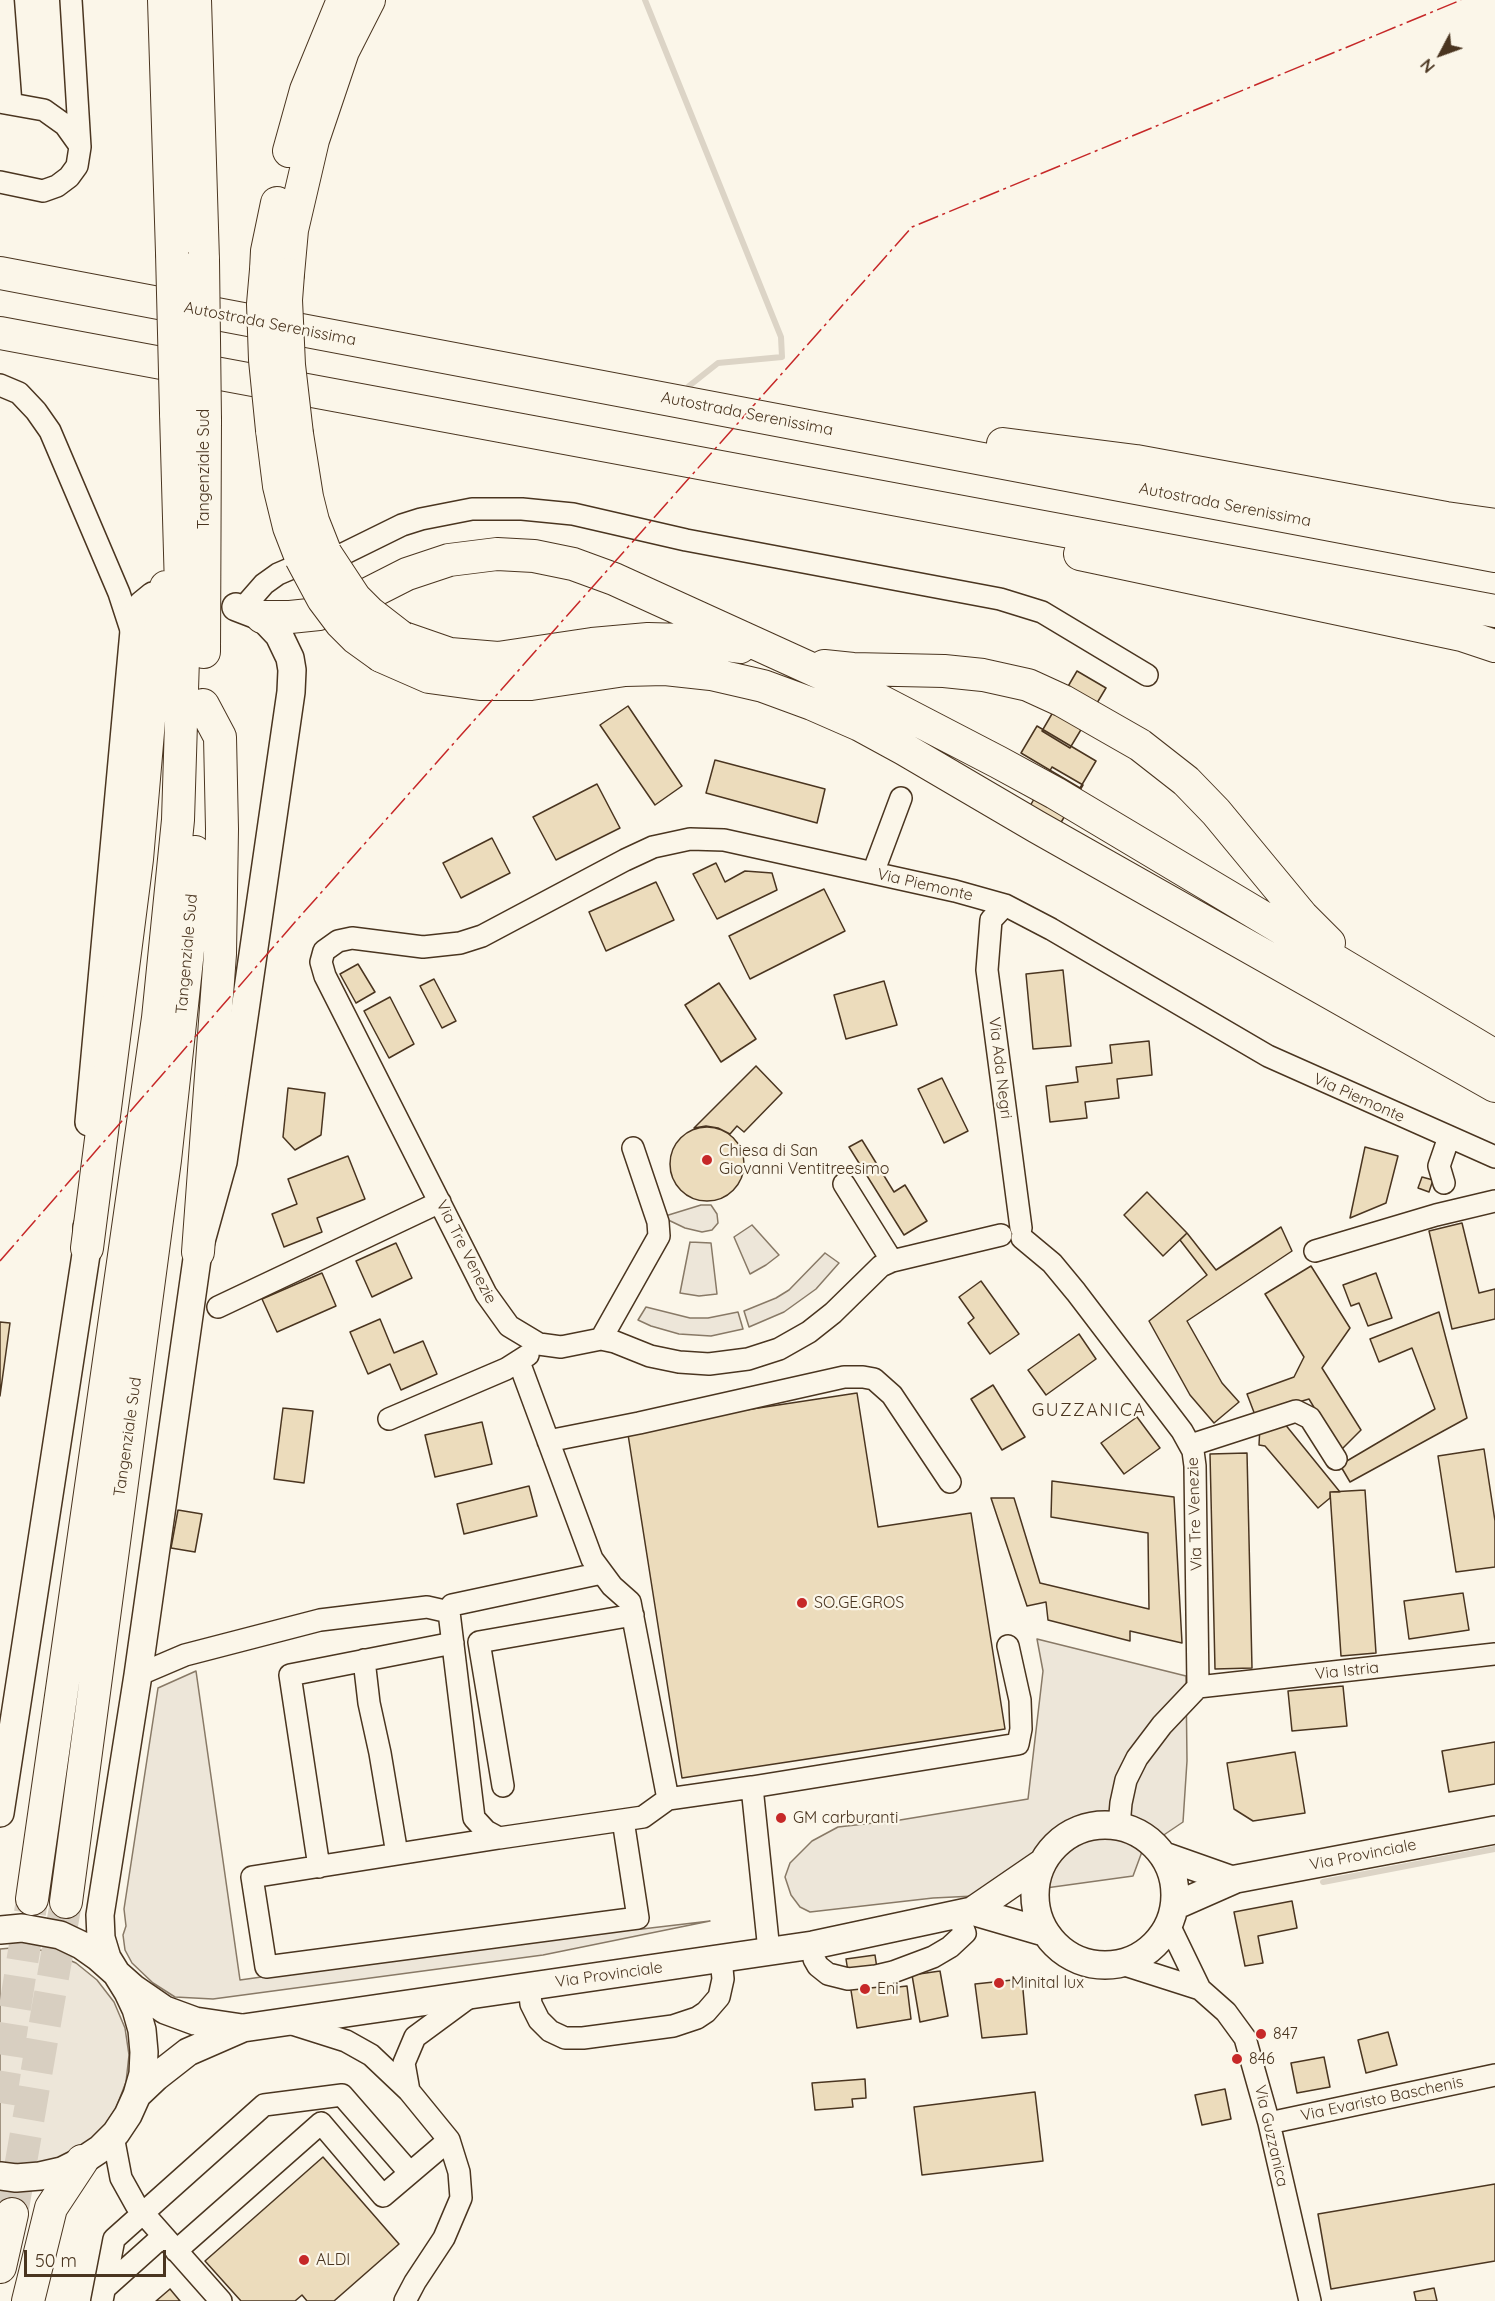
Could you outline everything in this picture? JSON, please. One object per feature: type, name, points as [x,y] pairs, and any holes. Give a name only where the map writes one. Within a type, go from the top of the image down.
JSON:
[{"type":"highway","points":[[151,0],[169,141]]},
{"type":"highway","name":"Tangenziale Sud","points":[[66,1902],[165,1160],[190,932],[203,705],[191,416],[172,253],[164,0]]},
{"type":"highway","name":"Tangenziale Sud","points":[[32,1899],[159,1018],[177,820],[183,658],[178,454],[191,416],[203,260],[195,0]]},
{"type":"highway","points":[[198,120],[211,68],[215,0]]},
{"type":"highway","points":[[277,272],[267,251],[284,168],[306,90],[343,0]]},
{"type":"highway","points":[[369,0],[343,51],[313,140],[292,230],[263,304],[265,360],[285,432],[282,496],[289,528],[313,556],[323,599],[341,624],[356,638],[391,646],[450,654],[498,658],[592,644],[648,639],[685,640],[722,644],[840,668],[944,671],[989,676],[1028,685],[1063,701],[1140,745],[1186,781],[1216,812],[1309,923],[1374,983]]},
{"type":"highway","name":"Autostrada Serenissima","points":[[0,273],[1495,556]]},
{"type":"highway","points":[[0,333],[1495,611]]},
{"type":"highway","points":[[828,430],[1077,452],[1495,525]]},
{"type":"highway","points":[[87,1248],[136,859],[150,709],[172,536],[178,454]]},
{"type":"highway","points":[[892,499],[1015,537],[1090,557],[1450,632],[1495,646]]},
{"type":"highway","points":[[247,610],[290,617],[320,614],[342,607],[407,574],[449,560],[497,554],[534,556],[573,564],[614,579],[895,708],[1026,777],[1495,1056]]},
{"type":"highway","points":[[391,646],[429,677],[480,684],[531,684],[625,670],[665,669],[711,674],[763,686],[812,704],[860,725],[904,749],[1037,827],[1495,1086]]},
{"type":"highway","points":[[198,1252],[220,954],[222,829],[220,737],[203,705]]},
{"type":"highway","points":[[28,2301],[51,2208],[82,2162]]},
{"type":"highway","points":[[0,2267],[12,2214]]},
{"type":"main road","points":[[0,1813],[87,1248],[89,1119],[134,638],[138,612],[153,596]]},
{"type":"main road","points":[[0,2176],[16,2178],[62,2171],[82,2162],[100,2149],[128,2115],[137,2095],[144,2063],[142,2030],[128,1992],[114,1972],[101,1938],[100,1915],[138,1675],[198,1252],[223,1162],[291,692],[292,670],[286,648],[279,635],[247,610]]},
{"type":"main road","name":"Via Provinciale","points":[[1173,1915],[1175,1884],[1164,1856],[1148,1839],[1119,1826],[1103,1824],[1079,1829],[1059,1841],[1042,1863],[1035,1882],[1035,1906],[1044,1932],[1058,1947],[1076,1959],[1108,1967],[1125,1965],[1141,1956],[1152,1947],[1173,1915],[1232,1880],[1495,1830]]},
{"type":"main road","name":"Via Provinciale","points":[[1164,1856],[1232,1880]]},
{"type":"main road","name":"Via Provinciale","points":[[243,2028],[813,1945],[965,1913],[1042,1863]]},
{"type":"main road","name":"Via Provinciale","points":[[965,1913],[1044,1932]]},
{"type":"main road","points":[[0,1930],[22,1928],[60,1935],[98,1956],[143,1996],[178,2016],[204,2023],[243,2028]]},
{"type":"main road","points":[[137,2095],[161,2072],[188,2052],[243,2028]]},
{"type":"street","points":[[3,0],[6,103],[44,110],[65,125],[80,147]]},
{"type":"street","points":[[0,182],[43,191],[57,186],[69,177],[77,166],[80,147],[71,0]]},
{"type":"street","points":[[44,110],[62,102],[72,89],[76,71]]},
{"type":"street","points":[[0,386],[19,393],[50,431],[128,616],[134,638]]},
{"type":"street","points":[[247,610],[264,584],[278,574],[292,568],[337,557],[402,525],[472,509],[522,509],[573,514],[686,540],[1000,599],[1042,612],[1147,675]]},
{"type":"street","points":[[109,572],[120,584],[130,590],[153,596]]},
{"type":"street","points":[[873,873],[901,798]]},
{"type":"street","name":"Via Piemonte","points":[[324,951],[338,941],[352,938],[423,947],[471,940],[653,847],[679,840],[701,838],[724,840],[955,891],[1005,905],[1040,922],[1268,1056],[1495,1157]]},
{"type":"street","name":"Via Ada Negri","points":[[1005,905],[991,920],[987,970],[1015,1192],[1013,1231]]},
{"type":"street","name":"Via Tre Venezie","points":[[324,951],[321,962],[325,976],[497,1312],[515,1331],[538,1344],[561,1347],[601,1339],[650,1356],[687,1363],[732,1362],[758,1357],[809,1332],[833,1313],[876,1269],[892,1262],[1013,1231],[1052,1263],[1191,1445],[1195,1466],[1198,1688]]},
{"type":"street","points":[[1444,1183],[1439,1166],[1449,1137]]},
{"type":"street","points":[[601,1339],[659,1236],[658,1222],[633,1148]]},
{"type":"street","points":[[844,1184],[892,1262]]},
{"type":"street","points":[[1316,1251],[1436,1215],[1495,1201]]},
{"type":"street","points":[[218,1307],[440,1202]]},
{"type":"street","points":[[389,1419],[519,1362],[538,1344]]},
{"type":"street","points":[[519,1362],[592,1559],[630,1602],[668,1799]]},
{"type":"street","points":[[548,1441],[639,1424],[844,1377],[863,1377],[874,1379],[899,1403],[950,1482]]},
{"type":"street","points":[[1191,1445],[1296,1411],[1310,1418],[1336,1459]]},
{"type":"street","points":[[499,1838],[486,1831],[474,1818],[449,1612],[452,1605],[602,1573]]},
{"type":"street","points":[[138,1675],[185,1655],[320,1620],[427,1607],[449,1612]]},
{"type":"street","points":[[503,1786],[479,1642],[633,1615]]},
{"type":"street","points":[[319,1867],[290,1675],[453,1643]]},
{"type":"street","points":[[623,1820],[638,1918],[266,1967],[252,1877],[499,1838],[643,1817],[668,1799],[1018,1744],[1021,1729],[1020,1700],[1008,1646]]},
{"type":"street","name":"Via Istria","points":[[1198,1688],[1495,1654]]},
{"type":"street","points":[[364,1660],[369,1703],[397,1854]]},
{"type":"street","points":[[1119,1826],[1126,1780],[1137,1758],[1162,1725],[1198,1688]]},
{"type":"street","points":[[752,1787],[769,1951]]},
{"type":"street","points":[[813,1945],[814,1959],[818,1966],[828,1974],[848,1979],[876,1976],[912,1965],[950,1947],[965,1933],[965,1913]]},
{"type":"street","name":"Via Guzzanica","points":[[1173,1915],[1200,1989]]},
{"type":"street","points":[[529,1986],[531,2004],[539,2020],[550,2031],[566,2038],[583,2038],[673,2026],[697,2018],[706,2012],[719,1997],[723,1979],[721,1958]]},
{"type":"street","name":"Via Guzzanica","points":[[1125,1965],[1200,1989],[1226,2012],[1245,2038],[1269,2123],[1310,2301]]},
{"type":"street","points":[[409,2091],[404,2063],[415,2037],[472,1995]]},
{"type":"street","points":[[286,2022],[346,2042],[370,2055],[409,2091],[449,2140],[459,2172],[461,2198],[444,2238],[405,2301]]},
{"type":"street","name":"Via Evaristo Baschenis","points":[[1269,2123],[1495,2075]]},
{"type":"street","points":[[104,2295],[114,2239],[264,2105],[342,2095],[410,2173]]},
{"type":"street","points":[[104,2295],[321,2123],[383,2196],[449,2140]]},
{"type":"street","points":[[113,2136],[121,2178],[136,2205],[221,2301]]},
{"type":"shaded area","points":[[701,1205],[711,1205],[717,1214],[718,1223],[712,1230],[702,1232],[685,1228],[662,1217]]},
{"type":"shaded area","points":[[752,1225],[779,1255],[750,1274],[734,1237]]},
{"type":"shaded area","points":[[690,1242],[711,1243],[717,1294],[699,1296],[680,1293]]},
{"type":"shaded area","points":[[825,1253],[839,1263],[816,1289],[784,1312],[749,1327],[744,1311],[789,1290]]},
{"type":"shaded area","points":[[646,1307],[690,1318],[708,1318],[738,1312],[743,1329],[711,1336],[679,1334],[638,1320]]},
{"type":"shaded area","points":[[1037,1639],[1186,1676],[1187,1761],[1183,1822],[1143,1849],[1133,1876],[995,1895],[933,1898],[810,1912],[800,1907],[791,1895],[785,1877],[790,1863],[812,1841],[838,1827],[900,1820],[1028,1799],[1043,1671]]},
{"type":"shaded area","points":[[196,1671],[240,1980],[620,1927],[642,1929],[710,1921],[543,1955],[213,1999],[175,1997],[153,1983],[132,1963],[125,1950],[124,1909],[158,1688]]},
{"type":"shaded area","points":[[23,1947],[51,1952],[76,1963],[97,1980],[114,2002],[125,2028],[129,2055],[126,2082],[116,2108],[101,2131],[80,2149],[55,2161],[29,2167],[0,2165],[0,1949]]},
{"type":"building","points":[[1077,671],[1106,688],[1070,748],[1042,731]]},
{"type":"building","points":[[628,706],[682,786],[655,805],[600,725]]},
{"type":"building","points":[[1037,726],[1096,761],[1080,788],[1021,753]]},
{"type":"building","points":[[715,760],[825,789],[817,823],[706,793]]},
{"type":"building","points":[[1052,767],[1083,785],[1046,848],[1016,831]]},
{"type":"building","points":[[597,784],[620,828],[556,860],[533,817]]},
{"type":"building","points":[[492,838],[510,873],[461,898],[443,863]]},
{"type":"building","points":[[716,863],[725,882],[745,871],[772,873],[777,890],[717,919],[693,874]]},
{"type":"building","points":[[656,882],[674,920],[606,951],[589,912]]},
{"type":"building","points":[[824,889],[845,931],[750,979],[729,936]]},
{"type":"building","points":[[358,964],[375,992],[356,1003],[340,974]]},
{"type":"building","points":[[1063,970],[1071,1046],[1033,1049],[1026,974]]},
{"type":"building","points":[[434,979],[456,1021],[442,1028],[420,986]]},
{"type":"building","points":[[884,981],[897,1025],[846,1039],[834,995]]},
{"type":"building","points":[[719,983],[756,1039],[721,1062],[685,1005]]},
{"type":"building","points":[[390,997],[414,1044],[389,1058],[364,1011]]},
{"type":"building","points":[[1149,1041],[1152,1075],[1117,1079],[1119,1098],[1085,1102],[1087,1118],[1050,1122],[1046,1086],[1078,1082],[1076,1067],[1112,1063],[1110,1045]]},
{"type":"building","points":[[756,1066],[782,1093],[744,1132],[737,1126],[730,1134],[718,1128],[706,1126],[694,1128]]},
{"type":"building","points":[[942,1078],[968,1131],[944,1143],[918,1089]]},
{"type":"building","points":[[288,1088],[325,1093],[321,1135],[295,1150],[283,1137]]},
{"type":"building","name":"Chiesa di San Giovanni Ventitreesimo","points":[[700,1127],[714,1127],[728,1133],[738,1143],[744,1157],[742,1178],[728,1195],[714,1201],[700,1201],[686,1195],[676,1185],[670,1171],[670,1157],[676,1143],[686,1133]]},
{"type":"building","points":[[862,1140],[894,1192],[905,1185],[927,1221],[904,1235],[849,1147]]},
{"type":"building","points":[[1365,1147],[1398,1156],[1386,1203],[1350,1218]]},
{"type":"building","points":[[348,1156],[365,1199],[317,1218],[322,1232],[284,1247],[272,1214],[297,1204],[288,1179]]},
{"type":"building","points":[[1422,1177],[1433,1180],[1429,1192],[1418,1188]]},
{"type":"building","points":[[1147,1192],[1187,1233],[1163,1256],[1124,1215]]},
{"type":"building","points":[[1462,1223],[1479,1293],[1495,1289],[1495,1319],[1452,1329],[1429,1231]]},
{"type":"building","points":[[1281,1227],[1292,1251],[1187,1321],[1222,1383],[1239,1402],[1214,1423],[1190,1395],[1149,1321],[1207,1275],[1180,1240],[1187,1233],[1216,1270]]},
{"type":"building","points":[[396,1243],[412,1278],[372,1297],[356,1261]]},
{"type":"building","points":[[1311,1266],[1350,1328],[1322,1368],[1361,1430],[1340,1451],[1309,1399],[1255,1415],[1247,1394],[1294,1377],[1304,1357],[1265,1294]]},
{"type":"building","points":[[322,1273],[336,1306],[277,1332],[262,1299]]},
{"type":"building","points":[[1376,1273],[1392,1318],[1368,1326],[1359,1303],[1351,1306],[1343,1285]]},
{"type":"building","points":[[981,1281],[1019,1334],[990,1354],[968,1323],[974,1318],[959,1297]]},
{"type":"building","points":[[1439,1312],[1467,1418],[1350,1482],[1340,1465],[1435,1409],[1412,1348],[1379,1362],[1370,1339]]},
{"type":"building","points":[[380,1319],[394,1353],[423,1341],[437,1374],[401,1390],[390,1364],[368,1374],[350,1332]]},
{"type":"building","points":[[0,1322],[10,1323],[0,1396]]},
{"type":"building","points":[[1079,1334],[1096,1359],[1046,1395],[1028,1370]]},
{"type":"building","points":[[993,1385],[1025,1437],[1002,1450],[971,1399]]},
{"type":"building","points":[[857,1393],[878,1527],[971,1513],[1005,1729],[682,1778],[627,1428]]},
{"type":"building","points":[[283,1408],[313,1411],[304,1483],[274,1479]]},
{"type":"building","points":[[1137,1417],[1160,1448],[1124,1474],[1101,1443]]},
{"type":"building","points":[[482,1422],[492,1464],[435,1477],[425,1435]]},
{"type":"building","points":[[1284,1423],[1340,1492],[1330,1492],[1330,1498],[1318,1508],[1265,1446],[1259,1445],[1260,1426]]},
{"type":"building","points":[[1484,1449],[1495,1521],[1495,1567],[1456,1572],[1438,1456]]},
{"type":"building","points":[[1247,1453],[1252,1668],[1215,1669],[1210,1454]]},
{"type":"building","points":[[1052,1481],[1174,1497],[1182,1643],[1130,1631],[1130,1641],[1048,1620],[1046,1602],[1027,1606],[991,1498],[1014,1498],[1040,1583],[1149,1609],[1148,1533],[1051,1517]]},
{"type":"building","points":[[529,1486],[537,1516],[464,1534],[457,1504]]},
{"type":"building","points":[[1365,1490],[1376,1653],[1341,1656],[1330,1492]]},
{"type":"building","points":[[178,1510],[202,1514],[195,1552],[171,1548]]},
{"type":"building","points":[[1463,1593],[1469,1630],[1409,1639],[1404,1601]]},
{"type":"building","points":[[1343,1686],[1347,1726],[1292,1731],[1288,1691]]},
{"type":"building","points":[[1495,1742],[1495,1784],[1449,1792],[1442,1751]]},
{"type":"building","points":[[1295,1752],[1305,1813],[1253,1821],[1234,1809],[1227,1763]]},
{"type":"building","points":[[1292,1901],[1297,1928],[1258,1936],[1263,1963],[1245,1966],[1234,1912]]},
{"type":"building","points":[[875,1955],[880,1989],[907,1986],[911,2019],[857,2028],[846,1959]]},
{"type":"building","points":[[940,1971],[948,2016],[920,2022],[912,1975]]},
{"type":"building","points":[[1022,1979],[1027,2034],[982,2038],[975,1984]]},
{"type":"building","points":[[1388,2032],[1397,2065],[1366,2073],[1358,2040]]},
{"type":"building","points":[[1324,2057],[1330,2087],[1297,2093],[1291,2063]]},
{"type":"building","points":[[865,2079],[866,2098],[852,2099],[853,2107],[815,2110],[812,2083]]},
{"type":"building","points":[[1225,2089],[1231,2119],[1202,2125],[1195,2095]]},
{"type":"building","points":[[1035,2092],[1043,2161],[922,2175],[914,2107]]},
{"type":"building","points":[[323,2157],[399,2244],[334,2301],[307,2301],[302,2295],[295,2301],[241,2301],[205,2261]]},
{"type":"building","points":[[1495,2184],[1495,2261],[1331,2289],[1318,2214]]},
{"type":"building","points":[[1434,2288],[1437,2301],[1416,2301],[1414,2292]]},
{"type":"building","points":[[170,2289],[180,2301],[156,2301]]},
{"type":"waterway","points":[[645,0],[781,337],[782,357],[718,363],[689,386]]},
{"type":"waterway","points":[[1323,1882],[1495,1849]]},
{"type":"tunnel","points":[[0,2103],[32,1900]]},
{"type":"tunnel","points":[[12,2214],[66,1902]]},
{"type":"power","points":[[0,1261],[296,921],[912,227],[1461,0]]},
{"type":"place","name":"Chiesa di San Giovanni Ventitreesimo","points":[[707,1160]]},
{"type":"place","name":"SO.GE.GROS","points":[[802,1603]]},
{"type":"place","name":"GM carburanti","points":[[781,1818]]},
{"type":"place","name":"Minital lux","points":[[999,1983]]},
{"type":"place","name":"Eni","points":[[865,1989]]},
{"type":"place","name":"847","points":[[1261,2034]]},
{"type":"place","name":"846","points":[[1237,2059]]},
{"type":"place","name":"ALDI","points":[[304,2260]]},
{"type":"district","name":"GUZZANICA","points":[[1089,1411]]}]
